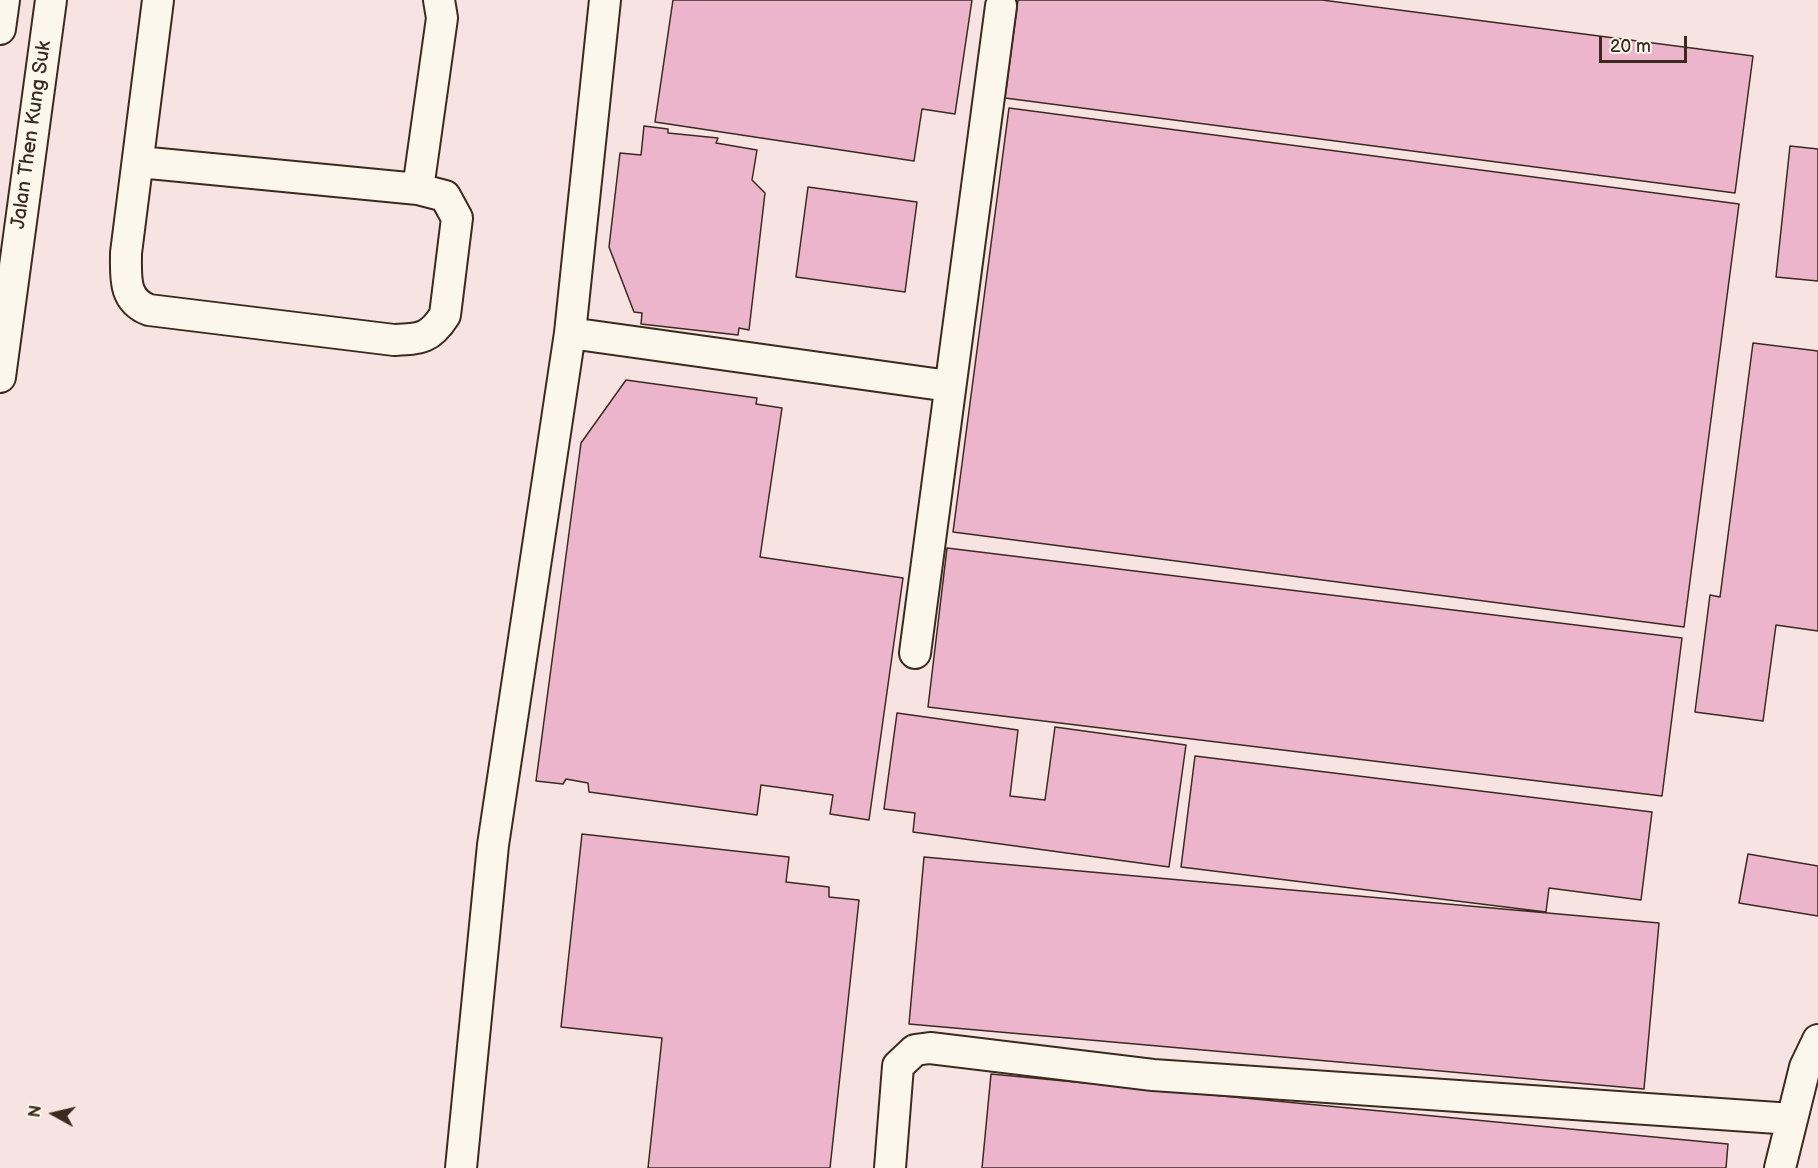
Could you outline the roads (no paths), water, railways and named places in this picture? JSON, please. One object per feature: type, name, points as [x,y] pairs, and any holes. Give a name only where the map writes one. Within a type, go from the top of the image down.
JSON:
[{"type":"street","points":[[0,29],[4,0]]},
{"type":"street","name":"Jalan Then Kung Suk","points":[[0,377],[12,195],[51,0]]},
{"type":"street","points":[[139,162],[418,189],[445,196],[457,218],[445,315],[437,329],[422,339],[394,340],[149,310],[138,305],[130,296],[126,281],[126,253],[158,0]]},
{"type":"street","points":[[418,189],[442,18],[439,0]]},
{"type":"street","points":[[461,1168],[493,845],[570,333],[605,0]]},
{"type":"street","points":[[915,653],[1001,6]]},
{"type":"street","points":[[570,333],[949,386]]},
{"type":"street","points":[[1780,1168],[1805,1067],[1818,1040]]},
{"type":"street","points":[[890,1168],[898,1066],[915,1050],[930,1048],[1153,1075],[1792,1119]]}]
